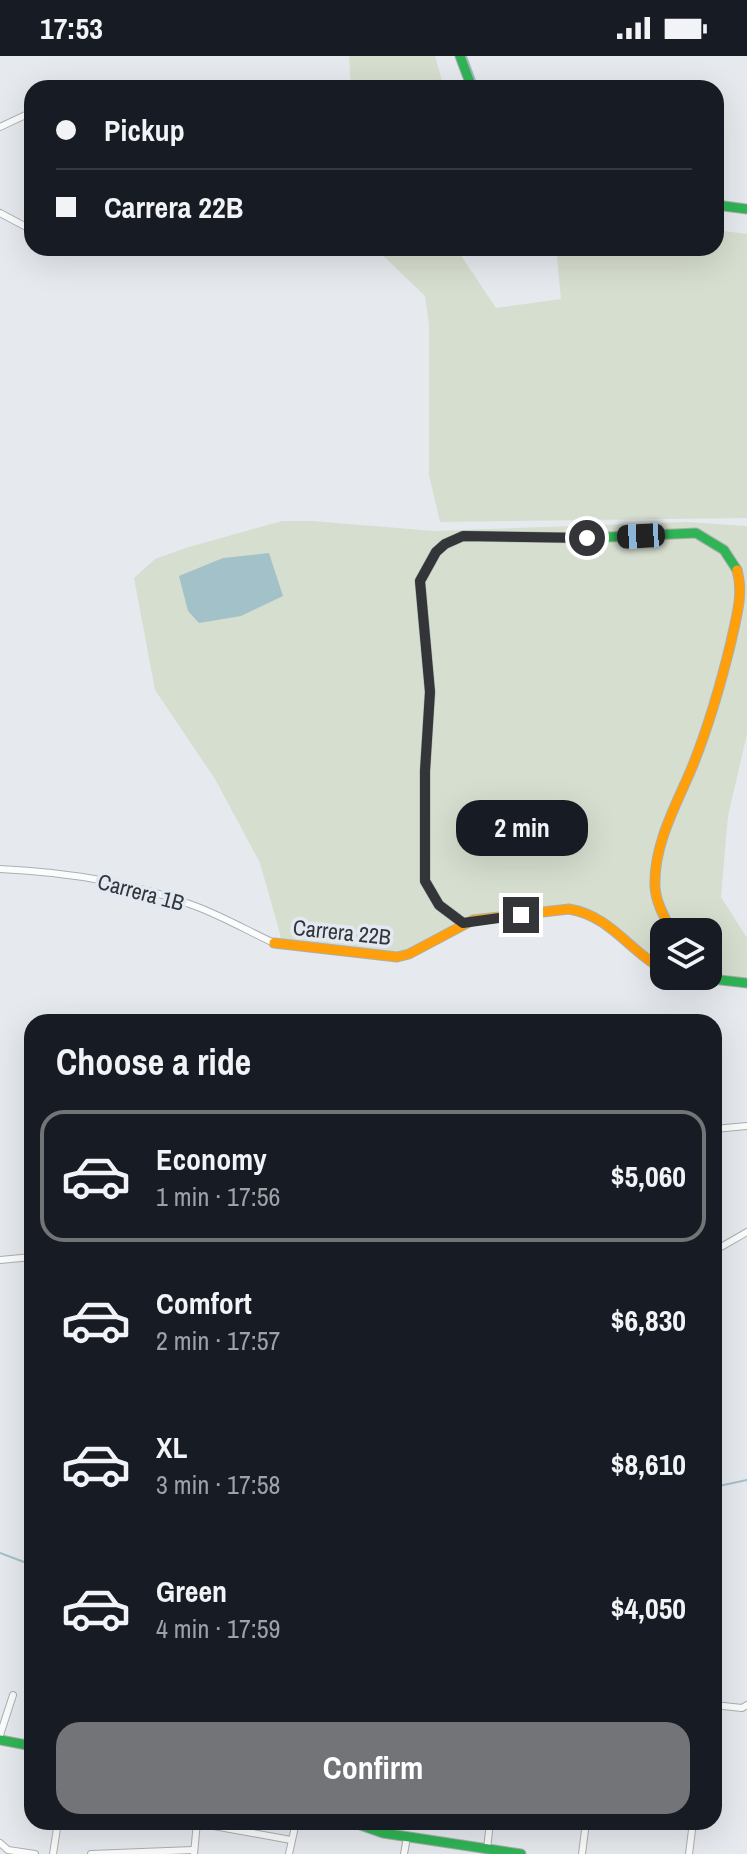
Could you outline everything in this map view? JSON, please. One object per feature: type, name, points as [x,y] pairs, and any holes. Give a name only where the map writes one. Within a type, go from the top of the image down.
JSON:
[{"type":"street","points":[[460,56],[469,80]]},
{"type":"street","points":[[0,127],[24,116]]},
{"type":"street","points":[[724,206],[747,209]]},
{"type":"street","points":[[0,213],[24,226]]},
{"type":"street","points":[[463,923],[439,905],[425,881],[425,771],[430,692],[420,581],[427,565],[445,544],[469,535],[587,538],[696,533],[728,553],[738,573],[740,589],[728,656],[699,749],[663,839],[655,882],[658,903],[665,918]]},
{"type":"street","name":"Carrera 1B","points":[[0,869],[83,876],[161,895],[197,907],[274,943]]},
{"type":"street","name":"Carrera 22B","points":[[274,943],[397,957],[409,954],[463,923],[569,909],[597,915],[650,959]]},
{"type":"street","points":[[722,980],[747,983]]},
{"type":"street","points":[[722,1128],[747,1126]]},
{"type":"street","points":[[722,1246],[747,1232]]},
{"type":"street","points":[[0,1260],[24,1258]]},
{"type":"street","points":[[13,1695],[0,1738],[24,1744]]},
{"type":"street","points":[[722,1706],[742,1708],[747,1705]]},
{"type":"street","points":[[53,1854],[57,1830]]},
{"type":"street","points":[[91,1854],[193,1852],[196,1830]]},
{"type":"street","points":[[237,1830],[291,1840]]},
{"type":"street","points":[[289,1854],[294,1830]]},
{"type":"street","points":[[375,1830],[521,1854]]},
{"type":"street","points":[[491,1830],[493,1851]]},
{"type":"street","points":[[582,1854],[585,1830]]},
{"type":"street","points":[[689,1854],[692,1830]]},
{"type":"street","points":[[404,1854],[407,1837]]},
{"type":"street","points":[[0,1843],[8,1850],[35,1854]]},
{"type":"green space","points":[[349,56],[435,56],[442,80],[350,80]]},
{"type":"green space","points":[[724,231],[747,234],[747,518],[440,522],[429,475],[429,324],[425,296],[383,256],[461,256],[496,308],[561,299],[557,256],[724,256]]},
{"type":"green space","points":[[282,521],[434,531],[686,522],[747,526],[747,734],[728,816],[721,897],[747,938],[747,983],[722,979],[722,918],[650,918],[650,960],[583,910],[473,920],[409,954],[281,944],[260,863],[215,779],[155,690],[134,578],[155,559]]},
{"type":"water","points":[[269,553],[283,596],[241,616],[199,623],[188,611],[179,576],[223,558]]},
{"type":"waterway","points":[[466,56],[475,80]]},
{"type":"waterway","points":[[722,1485],[747,1480]]},
{"type":"waterway","points":[[0,1553],[24,1562]]},
{"type":"traffic: fast","points":[[460,56],[469,80]]},
{"type":"traffic: fast","points":[[724,206],[747,209]]},
{"type":"traffic: fast","points":[[463,923],[439,905],[425,881],[425,771],[430,692],[420,581],[436,552],[463,536],[587,538],[696,533],[724,550],[737,570]]},
{"type":"traffic: fast","points":[[722,980],[747,983]]},
{"type":"traffic: fast","points":[[0,1740],[24,1744]]},
{"type":"traffic: fast","points":[[375,1830],[521,1854]]},
{"type":"traffic: slow","points":[[665,918],[655,887],[658,855],[699,750],[719,688],[738,606],[740,588],[737,570]]},
{"type":"traffic: slow","points":[[274,943],[397,957],[409,954],[473,920],[569,909],[597,919],[650,960]]},
{"type":"route","points":[[521,915],[463,923],[439,905],[425,881],[425,771],[430,692],[420,581],[436,552],[451,540],[463,536],[587,538]]}]
